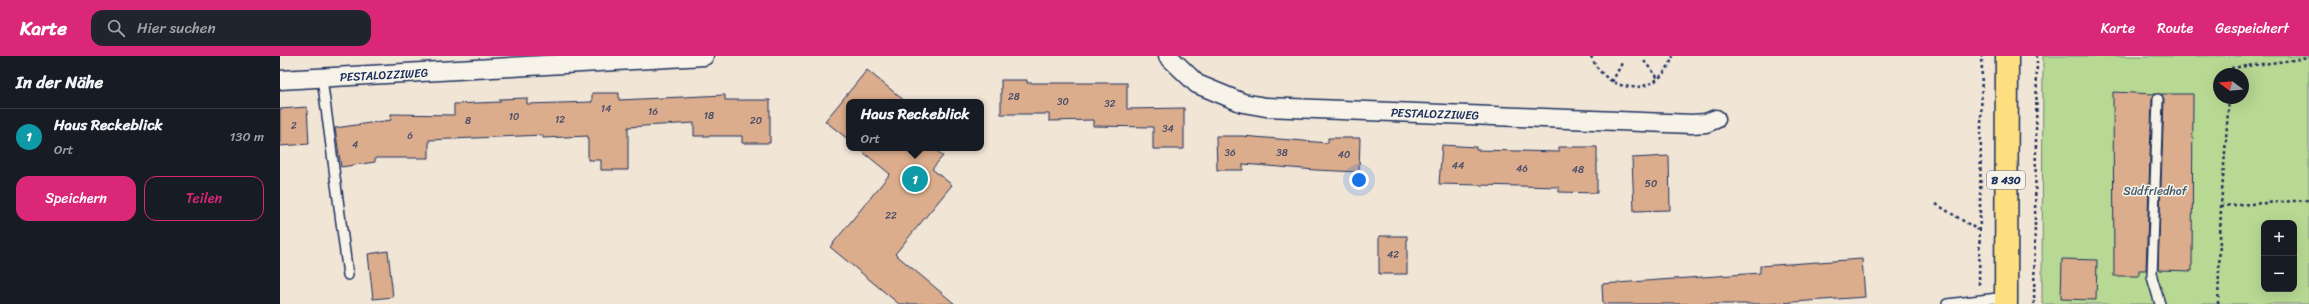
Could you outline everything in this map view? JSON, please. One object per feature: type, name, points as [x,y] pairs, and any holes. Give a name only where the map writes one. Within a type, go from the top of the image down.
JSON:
[{"type":"main road","name":"B 430","points":[[2006,300],[2007,56]]},
{"type":"street","name":"PESTALOZZIWEG","points":[[280,80],[704,56]]},
{"type":"street","name":"PESTALOZZIWEG","points":[[1168,56],[1197,84],[1243,103],[1266,107],[1692,124],[1706,123],[1716,119]]},
{"type":"lane","points":[[322,78],[348,275]]},
{"type":"lane","points":[[2158,98],[2152,277],[2160,304]]},
{"type":"lane","points":[[1947,304],[1979,300],[2006,300]]},
{"type":"path","points":[[1592,56],[1596,67],[1612,82],[1625,87],[1638,87],[1658,78],[1670,64],[1673,56]]},
{"type":"path","points":[[1979,300],[1982,56]]},
{"type":"path","points":[[2034,304],[2036,56]]},
{"type":"path","points":[[2232,68],[2309,58]]},
{"type":"path","points":[[1644,62],[1658,78]]},
{"type":"path","points":[[1612,82],[1622,63]]},
{"type":"path","points":[[2218,304],[2221,206],[2229,104]]},
{"type":"path","points":[[2221,206],[2309,200]]},
{"type":"path","points":[[1936,204],[1979,230]]},
{"type":"green space","name":"Südfriedhof","points":[[2043,56],[2309,56],[2309,304],[2042,304]]},
{"type":"building","points":[[867,70],[902,99],[846,99],[846,138],[825,121]]},
{"type":"building","points":[[1001,80],[1027,80],[1027,83],[1127,83],[1127,109],[1184,108],[1184,149],[1153,149],[1153,127],[1093,126],[1093,120],[1049,121],[1049,114],[1001,114]]},
{"type":"building","points":[[2113,92],[2155,94],[2152,99],[2146,270],[2139,270],[2139,276],[2114,276]]},
{"type":"building","points":[[592,93],[619,93],[619,100],[725,95],[725,100],[770,100],[770,143],[742,143],[742,136],[694,136],[694,123],[628,127],[628,170],[601,170],[601,160],[588,160],[588,136],[543,138],[543,135],[429,140],[429,158],[375,158],[375,162],[341,167],[335,128],[391,120],[391,114],[454,115],[454,104],[500,102],[500,99],[527,98],[527,104],[592,102]]},
{"type":"building","points":[[2161,94],[2193,94],[2192,271],[2158,270],[2164,99]]},
{"type":"building","points":[[307,107],[309,144],[280,146],[280,109]]},
{"type":"building","points":[[1216,136],[1242,136],[1328,143],[1328,138],[1360,138],[1359,172],[1243,164],[1243,170],[1217,170]]},
{"type":"building","points":[[1442,145],[1476,147],[1476,150],[1559,152],[1559,147],[1597,147],[1597,193],[1559,192],[1559,187],[1439,184]]},
{"type":"building","points":[[862,151],[937,151],[943,156],[932,169],[952,185],[895,254],[955,304],[899,304],[830,247],[890,174]]},
{"type":"building","points":[[1669,156],[1670,210],[1634,211],[1632,158]]},
{"type":"building","points":[[1379,236],[1407,236],[1407,274],[1379,274]]},
{"type":"building","points":[[388,251],[393,297],[373,299],[368,254]]},
{"type":"building","points":[[1862,259],[1865,297],[1766,304],[1603,304],[1602,284],[1760,273],[1760,266]]},
{"type":"building","points":[[2062,259],[2097,260],[2096,300],[2061,299]]},
{"type":"place","name":"Haus Reckeblick","points":[[915,179]]}]
